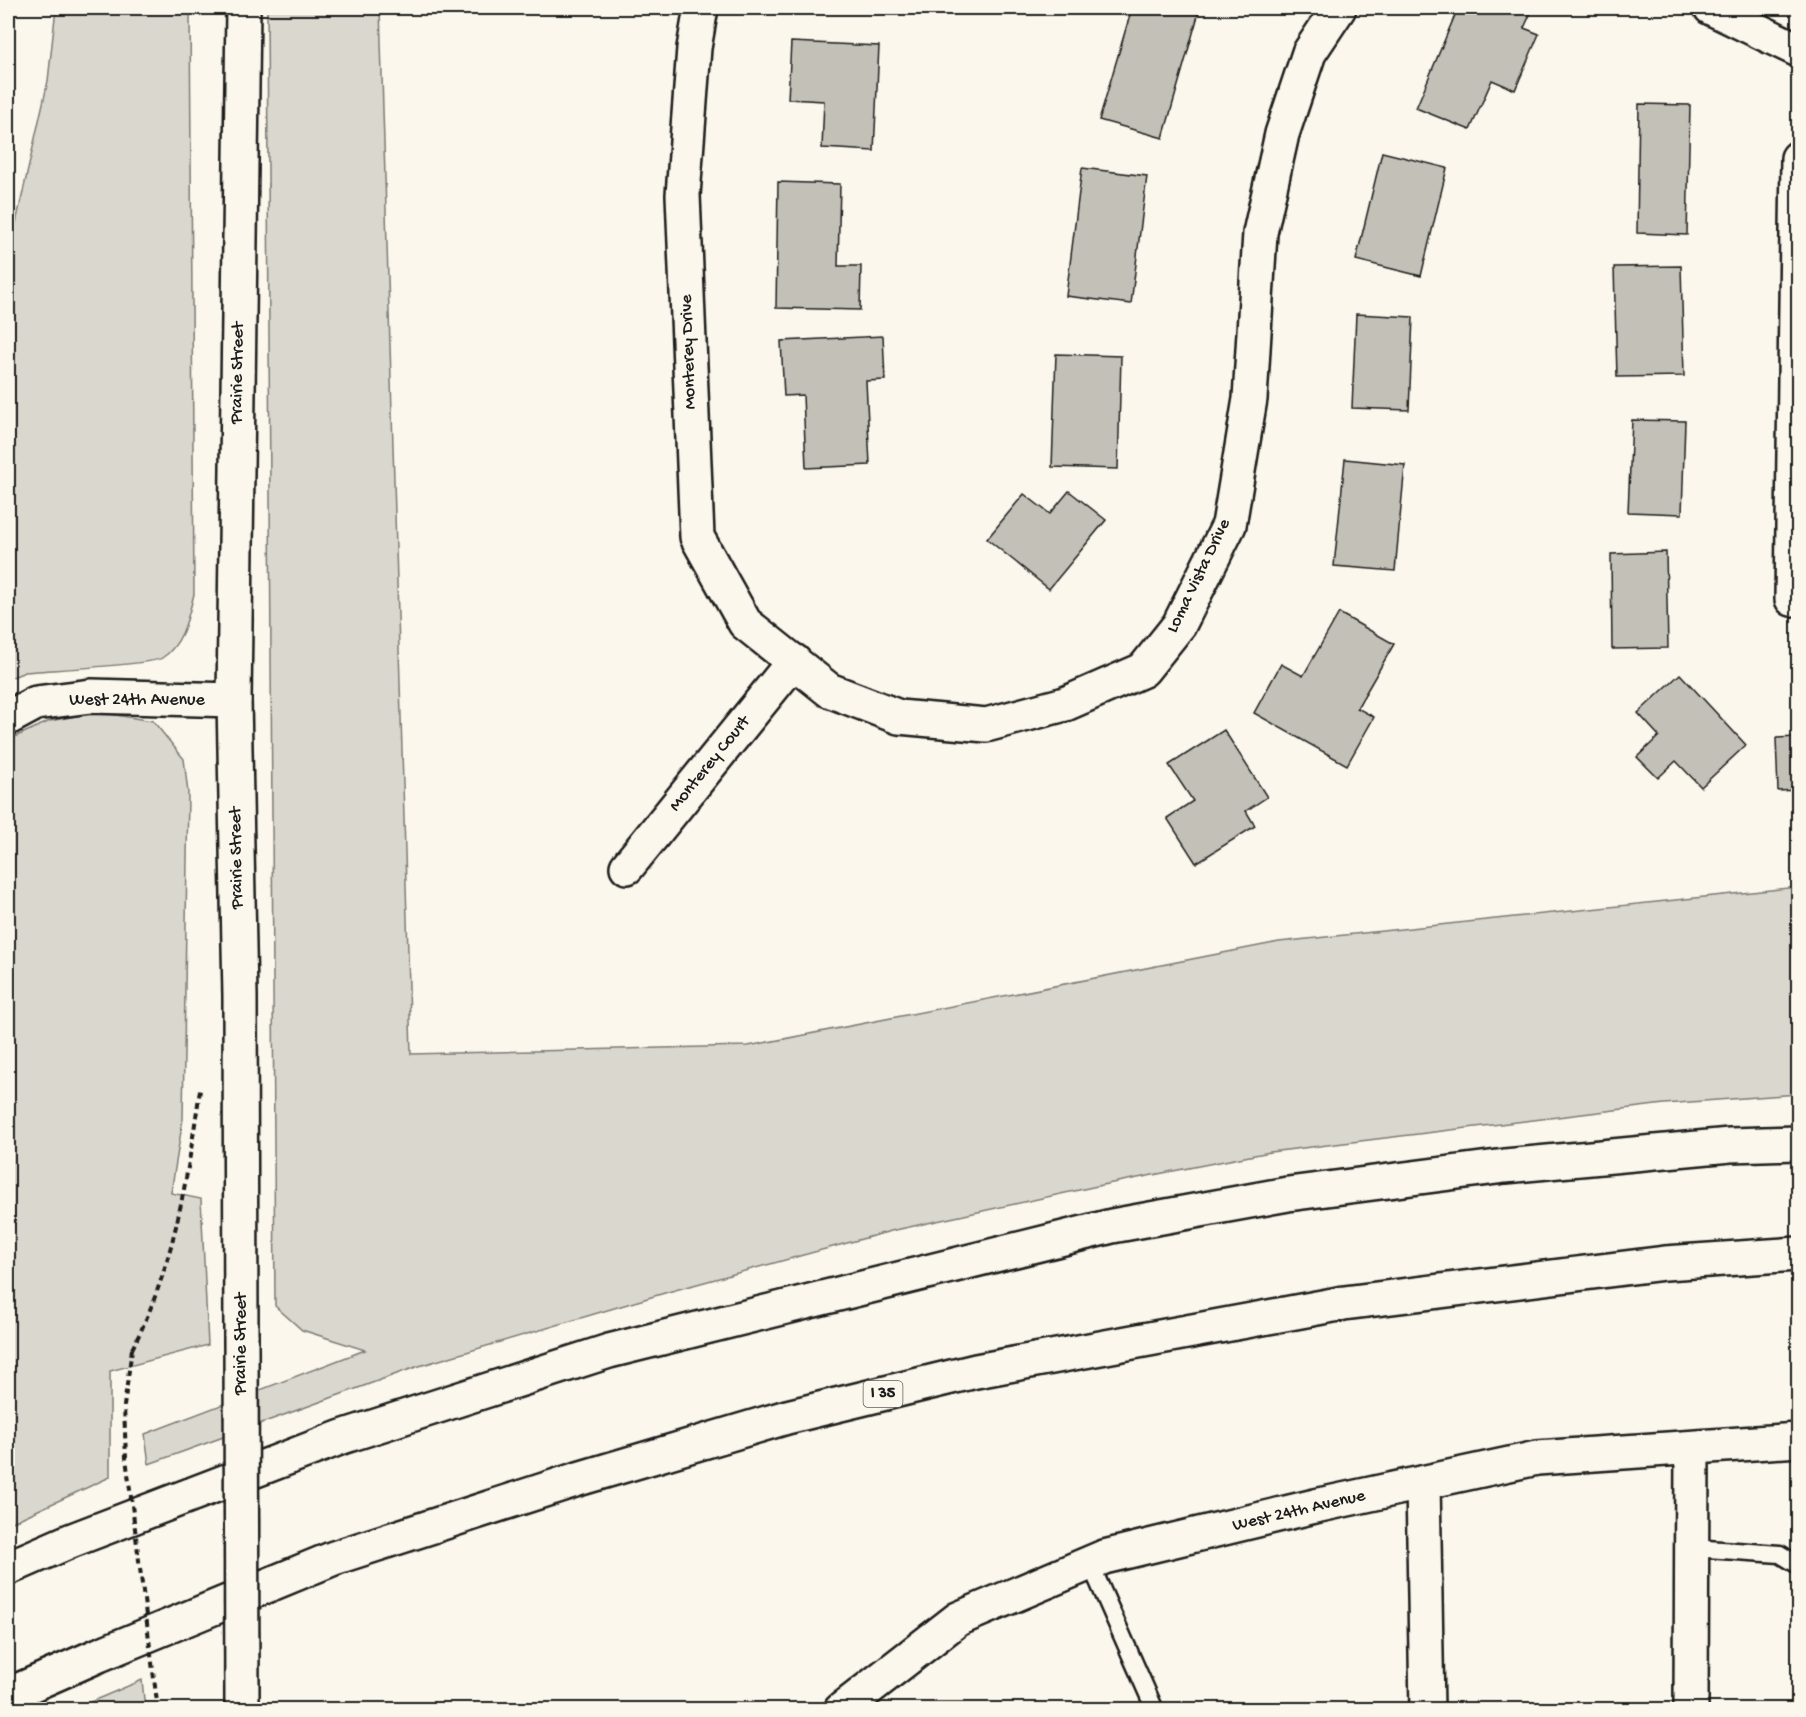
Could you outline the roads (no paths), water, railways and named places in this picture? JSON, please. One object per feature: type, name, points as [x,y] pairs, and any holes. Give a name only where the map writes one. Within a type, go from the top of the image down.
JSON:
[{"type":"main road","name":"Prairie Street","points":[[242,1710],[240,996],[234,699],[243,8]]},
{"type":"main road","name":"Monterey Drive","points":[[701,8],[693,48],[682,195],[697,537],[745,622],[794,661]]},
{"type":"main road","name":"Loma Vista Drive","points":[[794,661],[829,690],[898,717],[986,725],[1065,704],[1143,670],[1179,625],[1229,525],[1250,399],[1260,233],[1282,134],[1309,53],[1339,8]]},
{"type":"main road","points":[[1710,8],[1798,50]]},
{"type":"main road","points":[[1792,599],[1798,158]]},
{"type":"main road","name":"Monterey Court","points":[[627,867],[794,661]]},
{"type":"main road","name":"West 24th Avenue","points":[[8,718],[36,704],[92,696],[234,699]]},
{"type":"main road","points":[[8,1568],[70,1541],[342,1437],[609,1351],[1112,1226],[1288,1194],[1505,1166],[1730,1145],[1798,1143]]},
{"type":"main road","name":"I 35","points":[[8,1695],[99,1654],[334,1558],[578,1479],[787,1417],[976,1371],[1344,1303],[1665,1263],[1798,1254]]},
{"type":"main road","name":"West 24th Avenue","points":[[841,1710],[958,1619],[1104,1557],[1282,1514],[1537,1458],[1798,1440]]},
{"type":"main road","points":[[1691,1710],[1692,1448]]},
{"type":"main road","points":[[1423,1483],[1427,1710]]},
{"type":"lane","points":[[1692,1548],[1780,1554],[1798,1565]]},
{"type":"lane","points":[[1090,1563],[1155,1710]]}]
